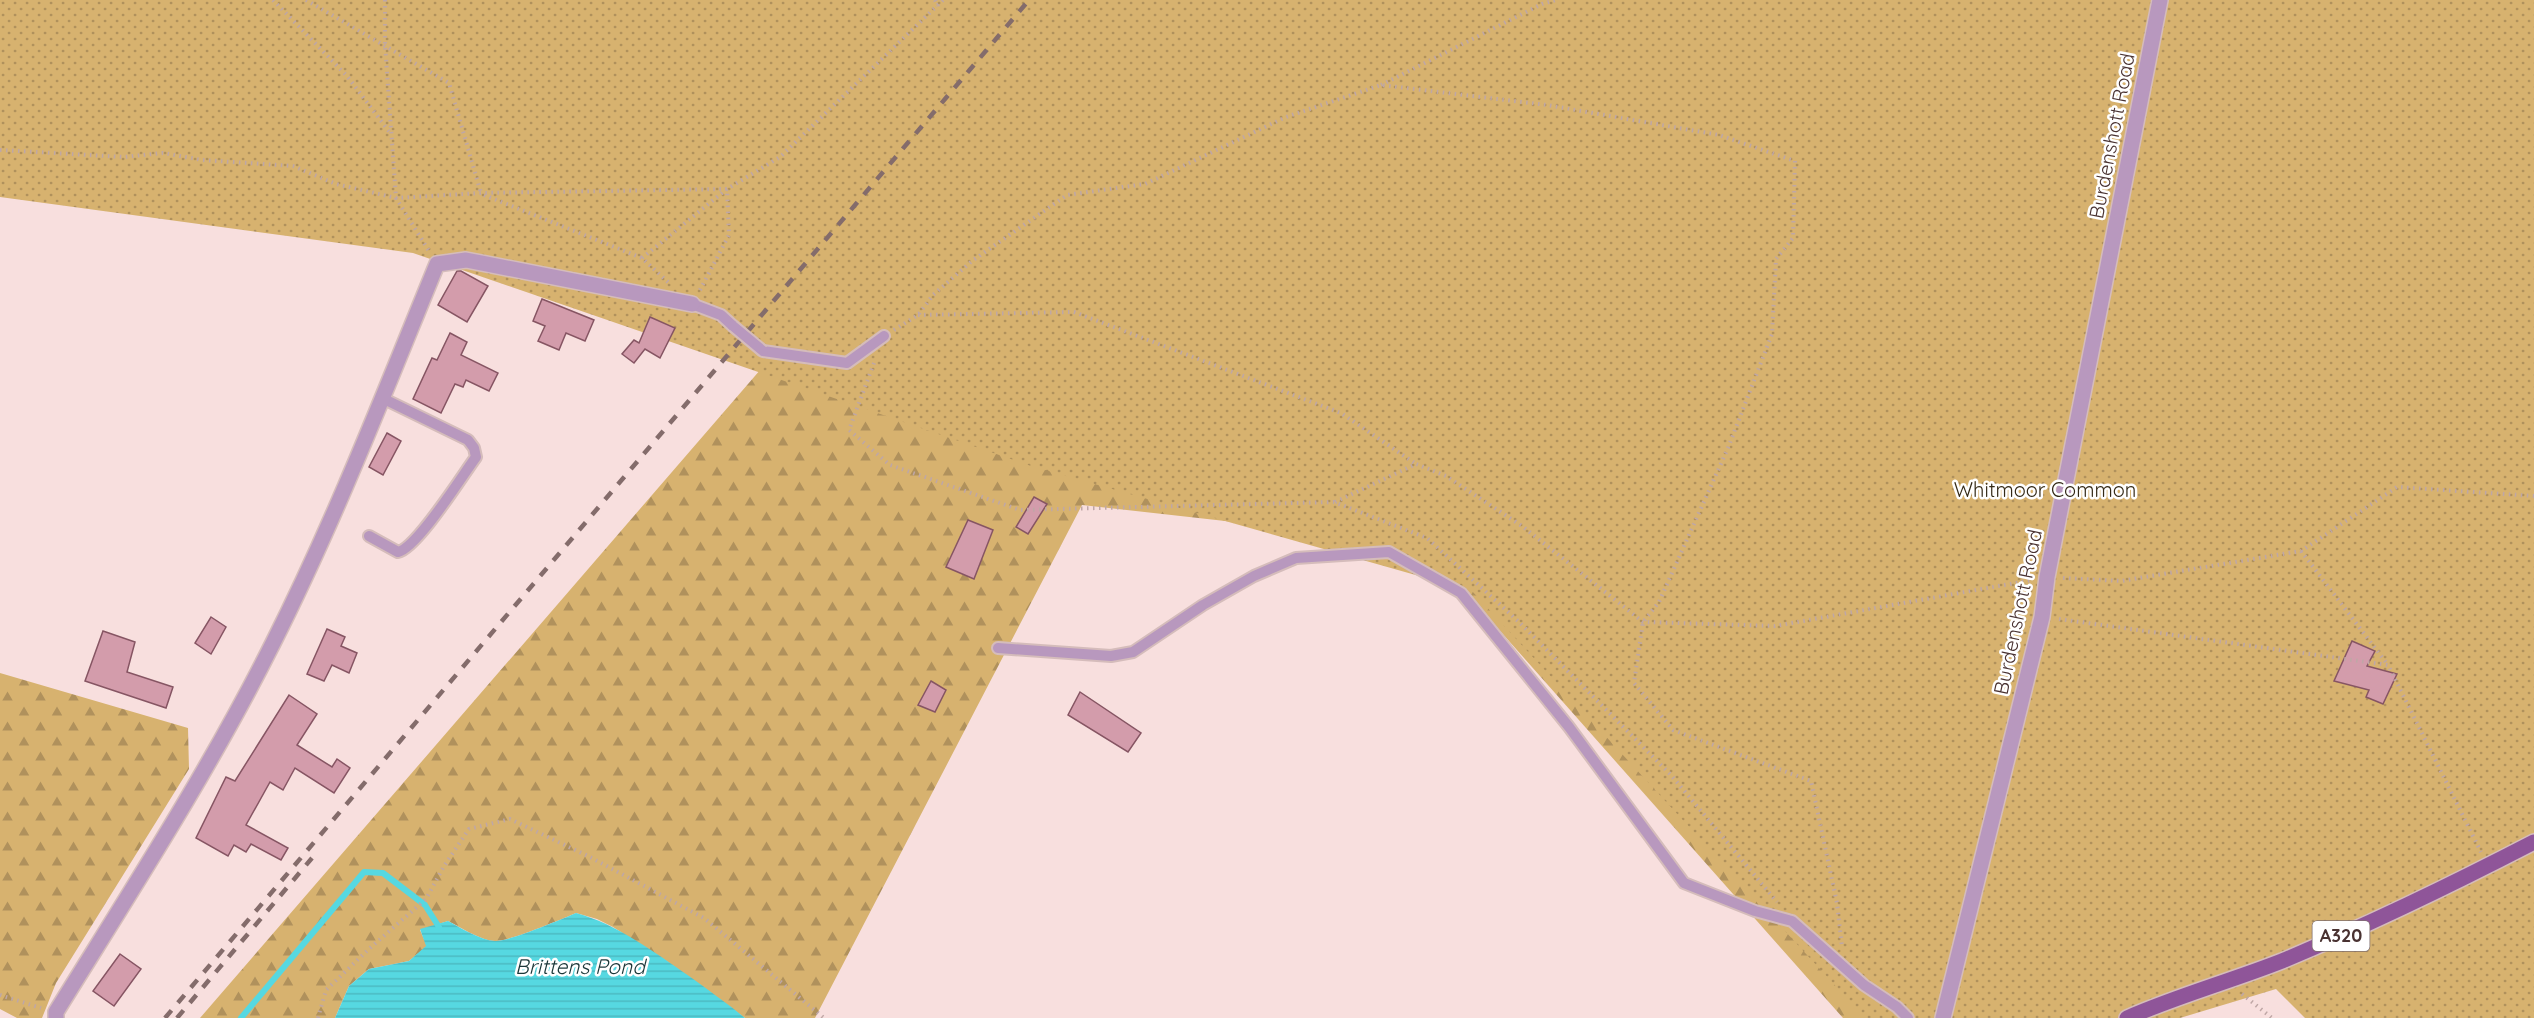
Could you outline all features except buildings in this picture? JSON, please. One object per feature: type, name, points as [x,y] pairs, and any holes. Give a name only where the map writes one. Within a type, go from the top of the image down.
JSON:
[{"type":"main road","name":"A320","points":[[2127,1018],[2228,982],[2409,906],[2534,842]]},
{"type":"street","name":"Burdenshott Road","points":[[1943,1018],[2042,617],[2047,577],[2160,0]]},
{"type":"street","points":[[56,1015],[201,777],[273,643],[344,491],[437,264],[466,260],[692,304]]},
{"type":"lane","points":[[692,304],[721,315],[763,351],[848,363],[884,336]]},
{"type":"lane","points":[[369,536],[398,552],[405,550],[420,535],[476,456],[468,440],[382,398]]},
{"type":"lane","points":[[998,648],[1111,656],[1133,652],[1203,605],[1254,576],[1296,558],[1389,552],[1461,593],[1569,727],[1684,883],[1755,911],[1792,921],[1864,985],[1897,1007],[1908,1018]]},
{"type":"path","points":[[273,0],[347,76],[392,135]]},
{"type":"path","points":[[306,0],[449,83],[481,193]]},
{"type":"path","points":[[385,0],[385,45],[396,198],[437,264]]},
{"type":"path","points":[[935,0],[938,6]]},
{"type":"path","points":[[642,258],[727,189],[780,157],[943,0]]},
{"type":"path","points":[[1556,0],[1542,4],[1381,85],[1286,117],[1145,184],[1067,195],[972,261],[933,295],[918,315],[884,336],[849,430],[890,465],[1020,510],[1334,502],[1427,538],[1518,621],[1671,775],[1792,921]]},
{"type":"path","points":[[1381,85],[1547,105],[1719,135],[1795,161],[1792,238],[1776,259],[1772,334],[1728,448],[1659,602],[1642,622],[1634,683],[1673,730],[1811,781],[1837,903],[1845,969]]},
{"type":"path","points":[[0,150],[124,157],[163,153],[202,160],[293,166],[336,184],[396,198],[481,193],[727,189]]},
{"type":"path","points":[[481,193],[642,258],[692,304],[729,235],[727,189]]},
{"type":"path","points":[[918,315],[1074,312],[1341,413],[1416,464],[1446,476],[1522,526],[1642,622],[1775,626],[2047,577],[2121,581],[2301,551],[2397,487],[2534,496]]},
{"type":"path","points":[[1334,502],[1416,464]]},
{"type":"path","points":[[2301,551],[2388,664],[2488,866]]},
{"type":"path","points":[[2042,617],[2388,664]]},
{"type":"path","points":[[318,1018],[326,990],[426,899],[444,866],[469,829],[510,819],[588,856],[704,918],[824,1018]]},
{"type":"path","points":[[2228,982],[2272,1018]]},
{"type":"path","points":[[0,995],[56,1015]]},
{"type":"green space","name":"Whitmoor Common","points":[[0,0],[2534,0],[2534,1018],[2305,1018],[2276,989],[2180,1018],[1865,1018],[1472,591],[1031,466],[413,253],[0,197]]},
{"type":"green space","points":[[1009,82],[1936,1018],[1843,1018],[1422,543],[1082,505],[815,1018],[745,1018],[668,962],[613,927],[597,919],[576,913],[535,930],[495,941],[484,939],[448,921],[420,930],[427,946],[409,961],[369,969],[349,986],[335,1018],[200,1018]]},
{"type":"green space","points":[[0,673],[188,728],[189,769],[56,983],[42,1018],[17,1018],[0,1009]]},
{"type":"water","name":"Brittens Pond","points":[[576,913],[606,924],[635,940],[689,976],[745,1018],[335,1018],[349,986],[369,969],[409,961],[426,946],[420,929],[448,921],[471,933],[495,941],[535,930]]},
{"type":"waterway","points":[[241,1018],[364,872],[383,873],[425,905],[439,927]]},
{"type":"railway","points":[[165,1018],[1029,0]]},
{"type":"railway","points":[[177,1018],[312,858]]}]
